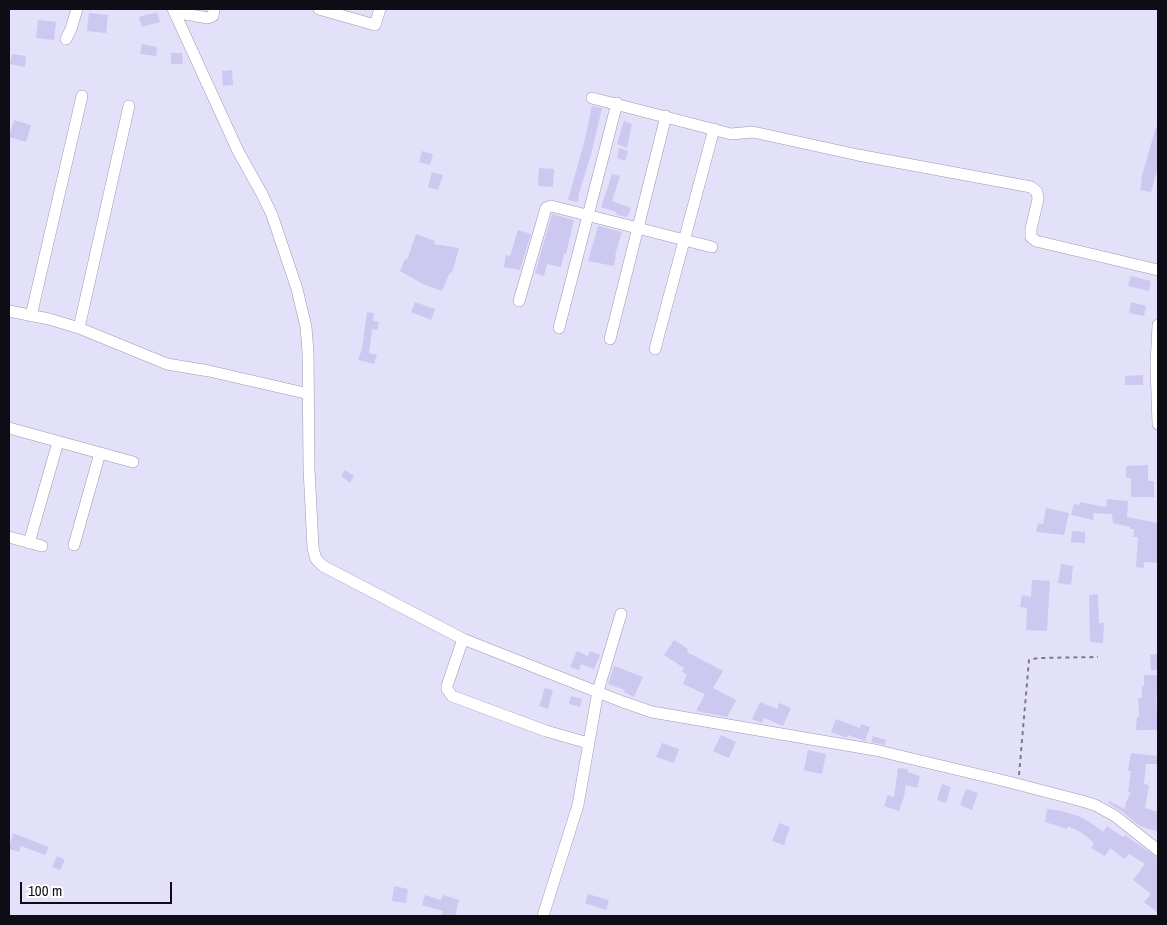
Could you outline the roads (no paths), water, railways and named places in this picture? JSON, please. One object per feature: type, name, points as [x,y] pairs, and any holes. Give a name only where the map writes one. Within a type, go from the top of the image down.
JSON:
[{"type":"street","points":[[66,39],[77,9]]},
{"type":"street","points":[[174,10],[208,18],[214,16],[214,9]]},
{"type":"street","points":[[327,10],[375,25],[380,9]]},
{"type":"street","points":[[174,10],[238,151],[272,215],[297,289],[306,328],[313,548],[316,559],[323,566],[463,640],[652,712],[847,744],[1095,805],[1115,816],[1158,850]]},
{"type":"street","points":[[31,316],[82,96]]},
{"type":"street","points":[[592,98],[731,134],[753,132],[776,136],[858,155],[1031,188],[1037,192],[1038,199],[1031,229],[1031,237],[1036,241],[1158,270]]},
{"type":"street","points":[[559,328],[617,103]]},
{"type":"street","points":[[79,328],[129,106]]},
{"type":"street","points":[[610,339],[666,116]]},
{"type":"street","points":[[655,350],[714,129]]},
{"type":"street","points":[[519,301],[546,208],[551,206],[712,247]]},
{"type":"street","points":[[9,311],[49,319],[79,328],[167,364],[308,394]]},
{"type":"street","points":[[1158,325],[1156,365],[1158,424]]},
{"type":"street","points":[[9,430],[133,462]]},
{"type":"street","points":[[29,543],[58,442]]},
{"type":"street","points":[[74,545],[100,453]]},
{"type":"street","points":[[9,537],[42,546]]},
{"type":"street","points":[[543,916],[578,805],[598,691],[621,614]]},
{"type":"street","points":[[463,640],[447,686],[452,696],[546,731],[588,744]]}]
